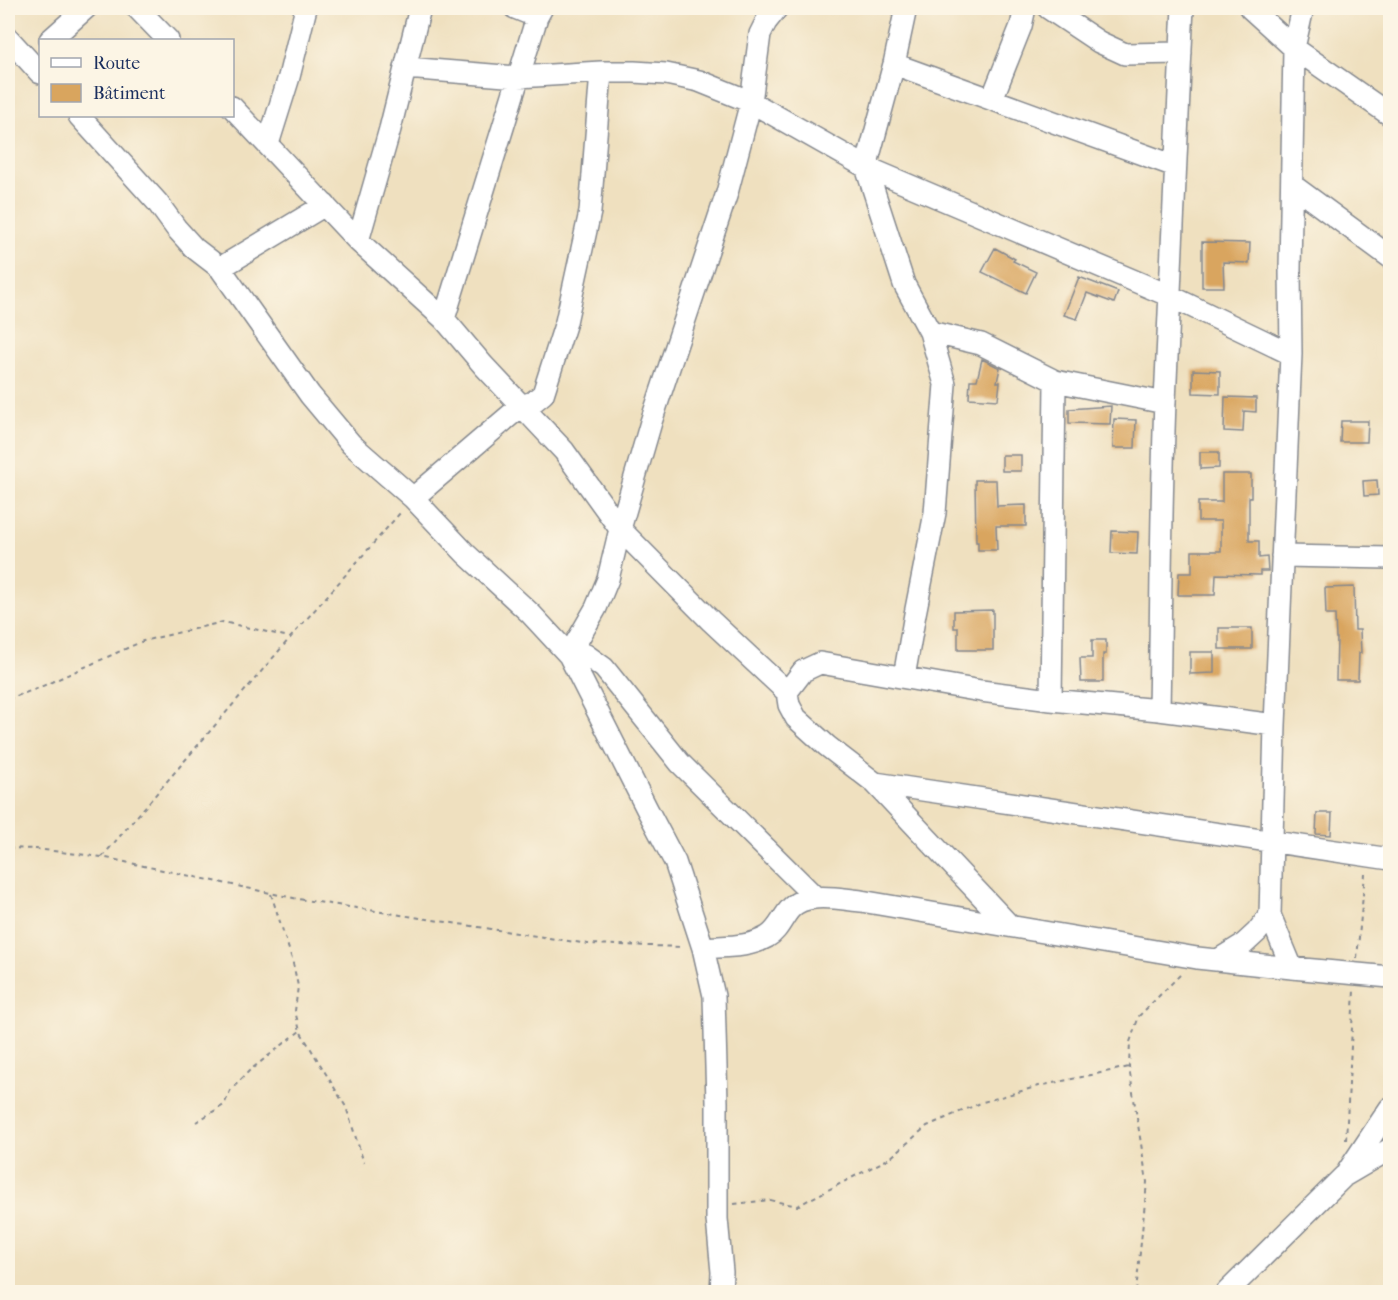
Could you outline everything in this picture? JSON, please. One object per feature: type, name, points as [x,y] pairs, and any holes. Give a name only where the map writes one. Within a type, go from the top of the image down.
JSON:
[{"type":"street","points":[[51,39],[86,8]]},
{"type":"street","points":[[137,8],[167,39]]},
{"type":"street","points":[[268,144],[289,78],[306,8]]},
{"type":"street","points":[[358,241],[390,129],[420,8]]},
{"type":"street","points":[[444,319],[539,12],[515,8]]},
{"type":"street","points":[[571,652],[596,608],[608,579],[651,422],[727,193],[750,102],[760,34],[765,22],[777,8]]},
{"type":"street","points":[[904,677],[935,513],[945,384],[930,332],[904,284],[866,167],[894,64],[906,8]]},
{"type":"street","points":[[992,99],[1022,26],[1025,8]]},
{"type":"street","points":[[1048,8],[1099,42],[1125,54],[1181,53]]},
{"type":"street","points":[[1159,710],[1165,403],[1183,8]]},
{"type":"street","points":[[1250,8],[1294,48],[1390,115]]},
{"type":"street","points":[[1292,969],[1270,915],[1275,725],[1291,354],[1290,270],[1294,48],[1303,8]]},
{"type":"street","points":[[8,38],[37,61]]},
{"type":"street","points":[[894,64],[1175,166]]},
{"type":"street","points":[[406,68],[518,77],[634,72],[666,74],[699,81],[750,102],[866,167],[1170,296],[1291,354]]},
{"type":"street","points":[[413,498],[521,406],[533,402],[543,394],[566,322],[590,212],[601,72]]},
{"type":"street","points":[[234,109],[358,241],[444,319],[483,365],[564,452],[620,529],[711,621],[787,692],[789,705],[796,718],[827,747],[875,783],[1010,925]]},
{"type":"street","points":[[81,117],[151,195],[194,248],[220,268],[310,395],[351,444],[413,498],[466,554],[571,652],[675,862],[703,948],[714,996],[717,1219],[722,1272],[721,1293]]},
{"type":"street","points":[[1292,185],[1390,257]]},
{"type":"street","points":[[220,268],[325,205]]},
{"type":"street","points":[[930,332],[981,344],[1055,381],[1165,403]]},
{"type":"street","points":[[1051,700],[1055,381]]},
{"type":"street","points":[[1282,556],[1390,558]]},
{"type":"street","points":[[571,652],[586,655],[604,668],[680,763],[815,897]]},
{"type":"street","points":[[787,692],[803,671],[820,663],[981,691],[1275,725]]},
{"type":"street","points":[[875,783],[1390,859],[1390,840]]},
{"type":"street","points":[[703,948],[749,945],[768,937],[791,907],[815,897],[861,901],[1197,958],[1390,977]]},
{"type":"street","points":[[1218,960],[1244,944],[1270,915]]},
{"type":"street","points":[[1227,1293],[1344,1176],[1390,1108]]},
{"type":"street","points":[[1344,1176],[1390,1149]]},
{"type":"path","points":[[102,857],[413,498]]},
{"type":"path","points":[[8,699],[143,642],[223,622],[290,638]]},
{"type":"path","points":[[8,848],[102,857],[271,894],[588,944],[703,948]]},
{"type":"path","points":[[1346,1140],[1355,974],[1367,856]]},
{"type":"path","points":[[271,894],[292,959],[298,986],[296,1011],[300,1031],[346,1107],[364,1163]]},
{"type":"path","points":[[1136,1293],[1147,1182],[1129,1067],[1130,1042],[1139,1016],[1197,958]]},
{"type":"path","points":[[196,1122],[224,1105],[230,1091],[249,1071],[300,1031]]},
{"type":"path","points":[[717,1206],[770,1200],[797,1206],[890,1158],[927,1126],[983,1102],[1039,1086],[1129,1067]]},
{"type":"building","points":[[1202,242],[1250,243],[1249,263],[1223,262],[1224,287],[1202,287]]},
{"type":"building","points":[[995,248],[1015,259],[1013,261],[1036,272],[1026,293],[982,272]]},
{"type":"building","points":[[1079,277],[1118,292],[1114,303],[1087,293],[1077,319],[1064,315]]},
{"type":"building","points":[[982,359],[1000,368],[997,382],[1000,382],[998,400],[969,398],[970,380],[977,380]]},
{"type":"building","points":[[1193,370],[1220,371],[1220,394],[1193,393]]},
{"type":"building","points":[[1225,397],[1256,398],[1256,412],[1244,411],[1243,432],[1224,431]]},
{"type":"building","points":[[1111,406],[1110,424],[1069,423],[1069,409]]},
{"type":"building","points":[[1114,419],[1136,420],[1135,448],[1113,448]]},
{"type":"building","points":[[1341,421],[1368,421],[1367,442],[1340,442]]},
{"type":"building","points":[[1200,452],[1219,452],[1219,468],[1200,469]]},
{"type":"building","points":[[1002,455],[1021,455],[1021,471],[1002,471]]},
{"type":"building","points":[[1222,474],[1251,474],[1249,541],[1259,541],[1259,558],[1267,557],[1268,571],[1260,571],[1260,575],[1216,574],[1215,595],[1178,595],[1179,573],[1192,573],[1192,551],[1221,551],[1221,521],[1198,521],[1198,502],[1222,502]]},
{"type":"building","points":[[975,480],[996,480],[997,506],[1026,505],[1026,526],[996,526],[997,550],[978,550]]},
{"type":"building","points":[[1377,480],[1378,495],[1364,496],[1363,481]]},
{"type":"building","points":[[1112,531],[1138,532],[1137,554],[1111,553]]},
{"type":"building","points":[[1354,587],[1355,630],[1360,630],[1361,653],[1359,653],[1358,680],[1336,680],[1335,615],[1326,615],[1325,588]]},
{"type":"building","points":[[993,610],[993,650],[958,650],[958,628],[954,628],[954,611]]},
{"type":"building","points":[[1219,628],[1252,628],[1252,649],[1219,649]]},
{"type":"building","points":[[1092,640],[1106,640],[1106,654],[1103,654],[1103,682],[1081,682],[1080,658],[1092,658]]},
{"type":"building","points":[[1190,652],[1214,652],[1214,673],[1190,674]]},
{"type":"building","points":[[1317,813],[1332,813],[1331,835],[1316,834]]}]
